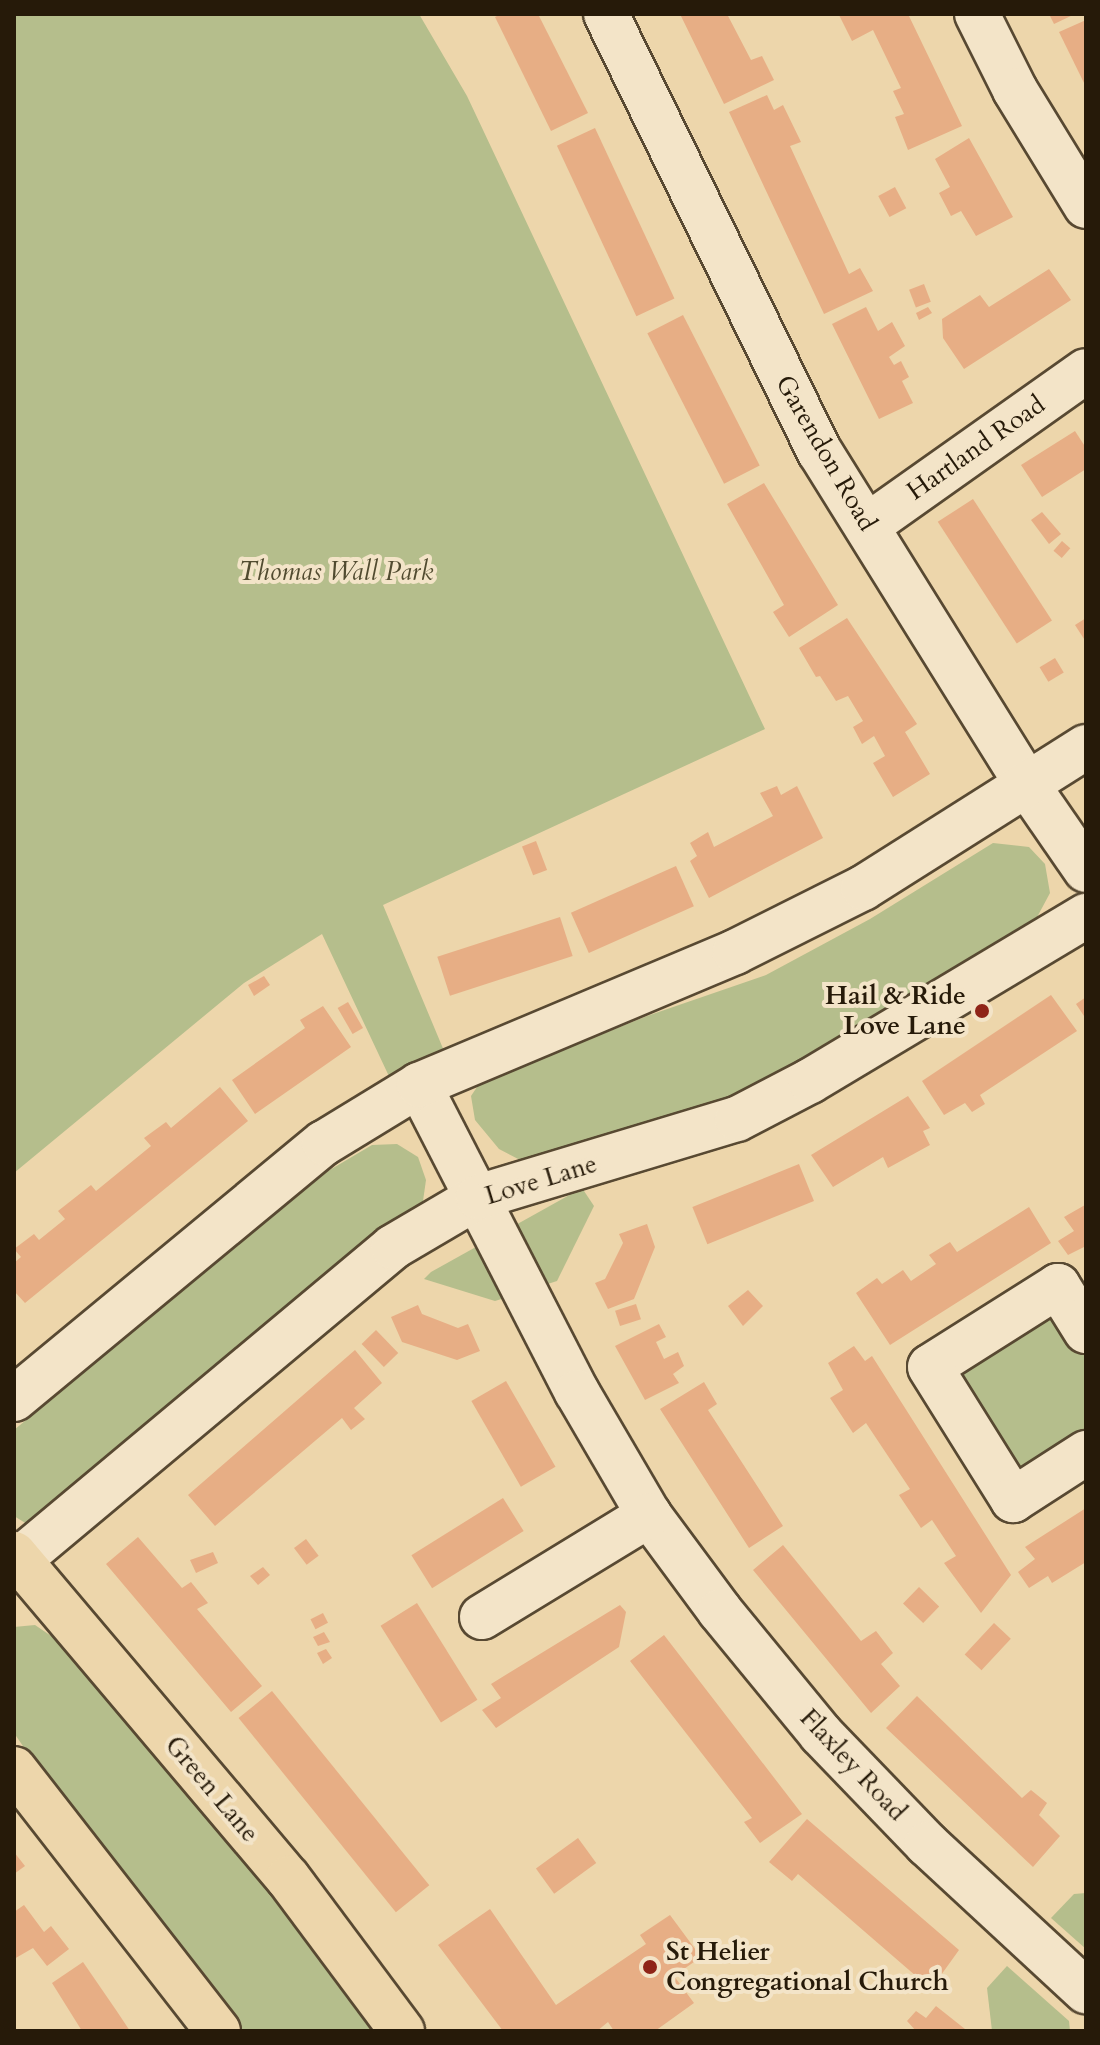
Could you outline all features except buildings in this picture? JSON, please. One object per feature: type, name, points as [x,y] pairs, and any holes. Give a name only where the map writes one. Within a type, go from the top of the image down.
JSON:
[{"type":"main road","name":"Green Lane","points":[[16,1559],[288,1878],[402,2031]]},
{"type":"main road","points":[[14,1769],[218,2031]]},
{"type":"street","name":"Garendon Road","points":[[606,14],[666,131],[769,352],[820,452],[1028,786],[1086,870]]},
{"type":"street","points":[[977,14],[1015,90],[1086,206]]},
{"type":"street","name":"Hartland Road","points":[[867,526],[1086,371]]},
{"type":"street","points":[[14,1399],[324,1143],[419,1085],[735,952],[863,888],[1086,747]]},
{"type":"street","name":"Love Lane","points":[[16,1559],[393,1247],[478,1197],[737,1119],[810,1081],[1086,916]]},
{"type":"street","name":"Flaxley Road","points":[[419,1085],[577,1392],[649,1515],[720,1611],[821,1734],[927,1844],[1086,1991]]},
{"type":"street","points":[[1086,1331],[1058,1286],[930,1367],[1013,1500],[1086,1453]]},
{"type":"street","points":[[482,1617],[649,1515]]},
{"type":"green space","name":"Thomas Wall Park","points":[[14,14],[419,14],[467,96],[765,729],[383,905],[447,1058],[395,1089],[322,934],[244,983],[14,1173]]},
{"type":"green space","points":[[993,843],[1029,847],[1045,864],[1050,893],[1035,921],[736,1104],[524,1162],[499,1149],[475,1120],[471,1096],[479,1084],[647,1016],[766,975],[870,919]]},
{"type":"green space","points":[[397,1144],[418,1157],[426,1180],[423,1201],[27,1524],[14,1516],[14,1430],[328,1171],[372,1145]]},
{"type":"green space","points":[[582,1188],[594,1206],[557,1281],[495,1301],[424,1279],[431,1272]]},
{"type":"green space","points":[[1055,1298],[1086,1347],[1086,1444],[1015,1487],[940,1368]]},
{"type":"green space","points":[[35,1625],[85,1659],[261,1877],[372,2031],[236,2031],[142,1919],[14,1733],[14,1627]]},
{"type":"green space","points":[[1086,1893],[1086,1949],[1051,1918],[1074,1894]]},
{"type":"green space","points":[[1007,1966],[1069,2021],[1070,2031],[992,2031],[987,1988]]},
{"type":"place","name":"Hail & Ride Love Lane","points":[[982,1011]]},
{"type":"place","name":"St Helier Congregational Church","points":[[650,1967]]}]
